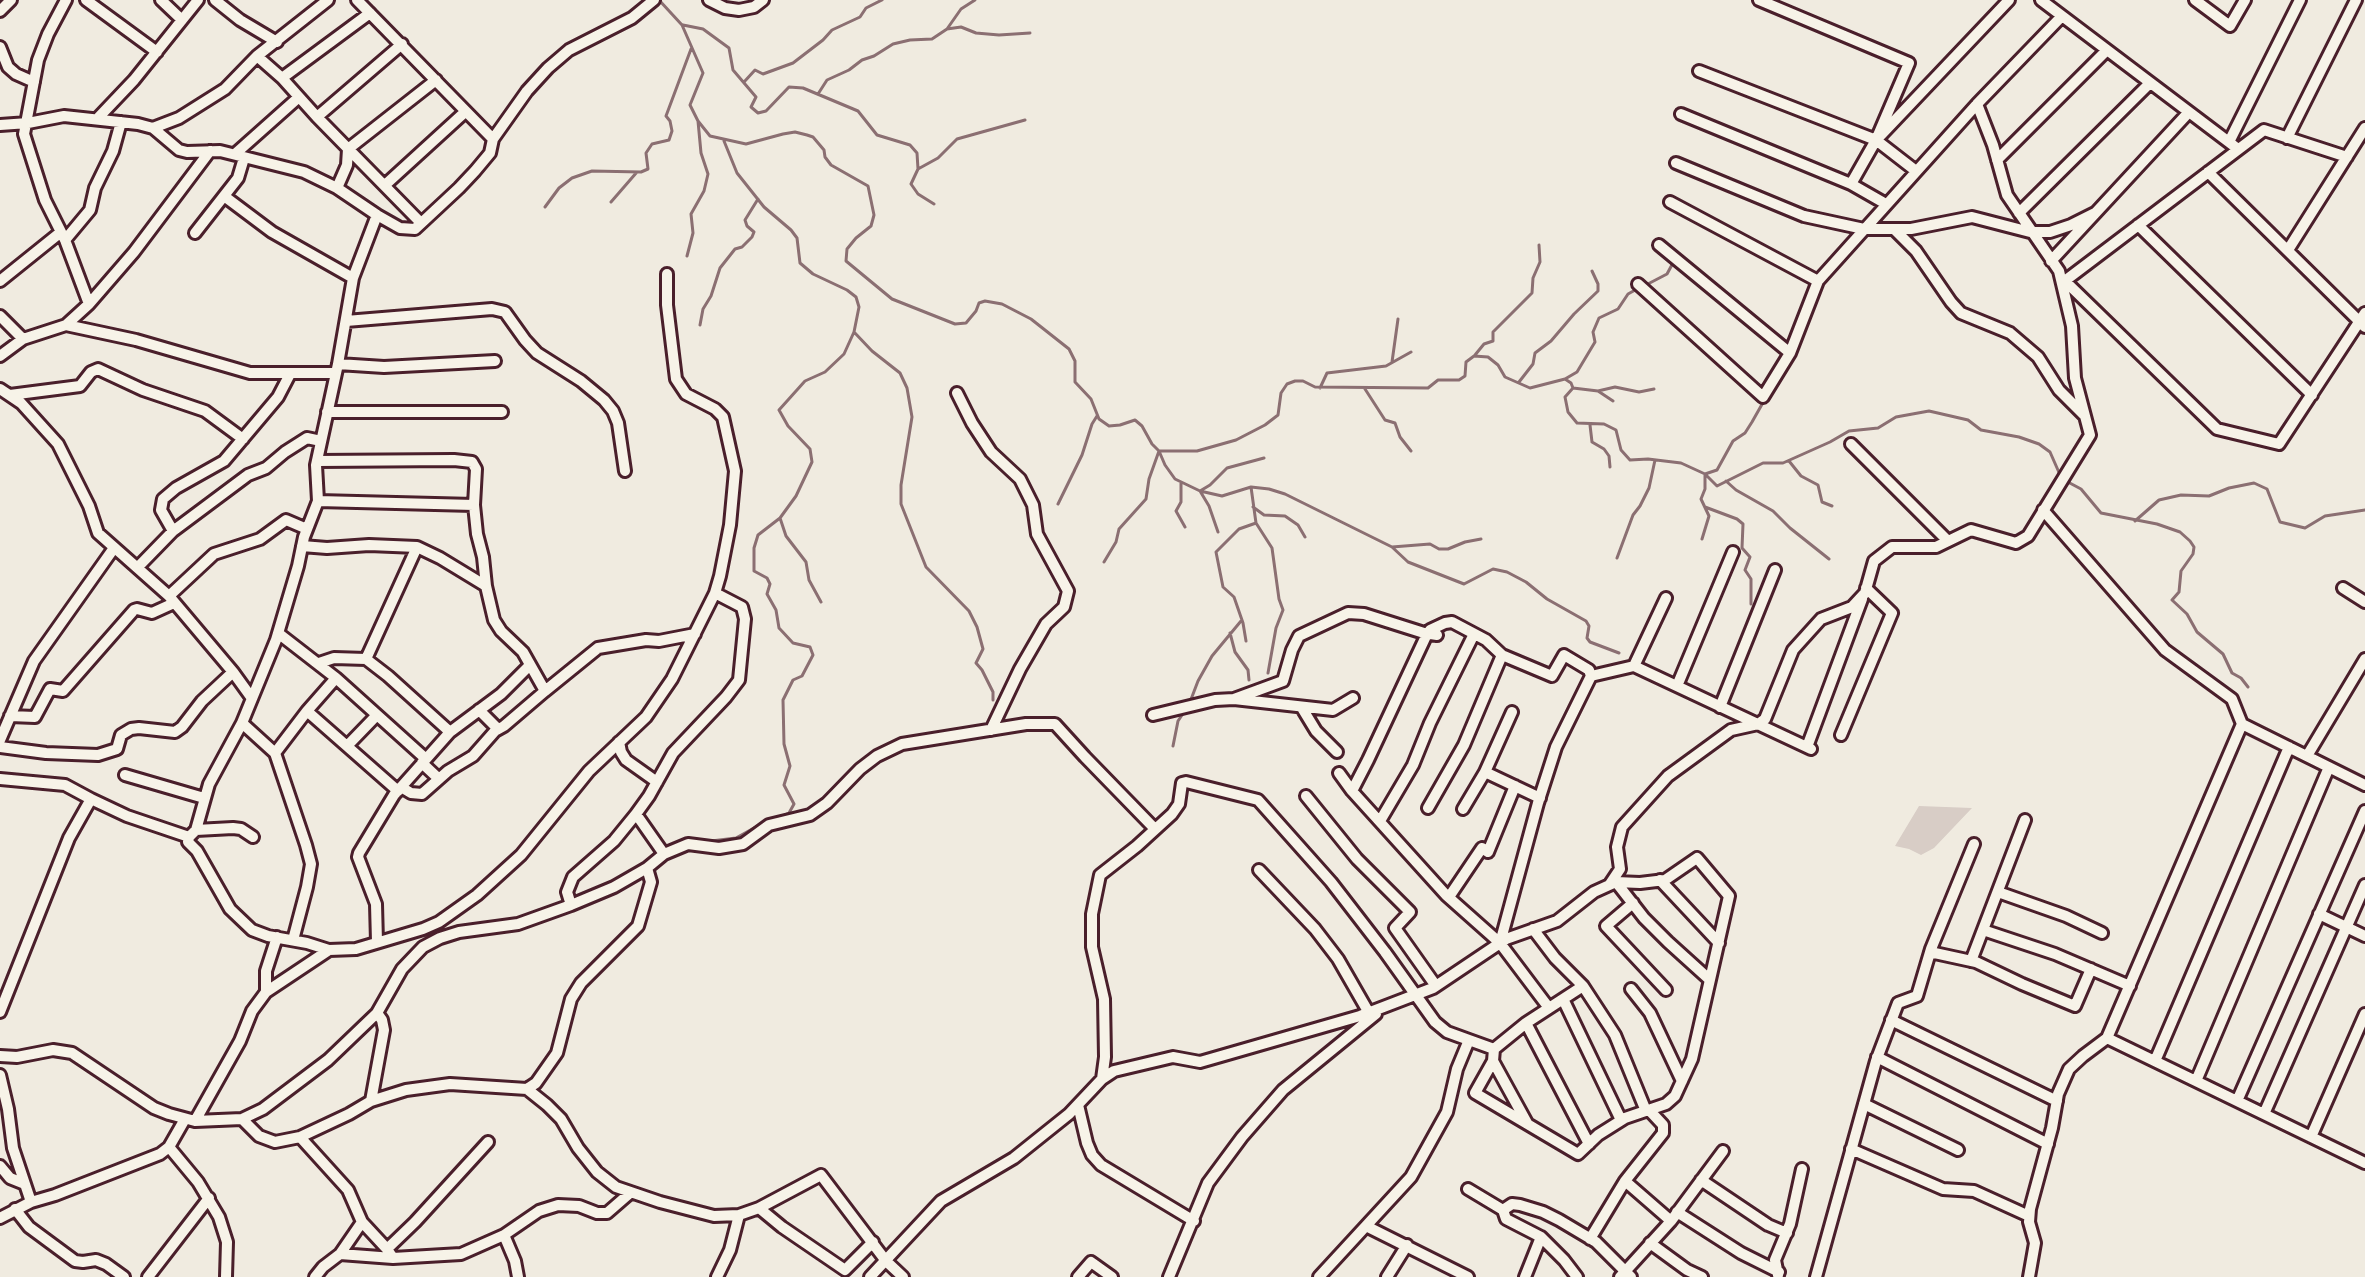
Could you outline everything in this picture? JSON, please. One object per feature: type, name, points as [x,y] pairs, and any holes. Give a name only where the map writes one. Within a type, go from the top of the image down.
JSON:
[{"type":"street","points":[[0,11],[11,0]]},
{"type":"street","points":[[66,0],[44,43],[24,134],[45,200],[63,236],[89,304]]},
{"type":"street","points":[[86,0],[157,52]]},
{"type":"street","points":[[161,0],[182,20]]},
{"type":"street","points":[[97,119],[134,80],[198,0]]},
{"type":"street","points":[[215,0],[240,20],[277,42]]},
{"type":"street","points":[[153,128],[179,118],[225,89],[257,56],[328,0]]},
{"type":"street","points":[[357,0],[493,139]]},
{"type":"street","points":[[0,125],[64,116],[153,128],[179,150],[240,156],[304,172],[337,188],[393,225],[415,229],[475,171],[490,153],[493,139],[527,91],[558,59],[569,50],[632,18],[654,0]]},
{"type":"street","points":[[709,0],[725,8],[739,10],[754,7],[763,0]]},
{"type":"street","points":[[1759,0],[1909,63],[1876,140],[1851,184]]},
{"type":"street","points":[[1876,140],[2009,0]]},
{"type":"street","points":[[2041,0],[2059,9],[2107,50],[2233,146]]},
{"type":"street","points":[[2195,0],[2208,4],[2230,26],[2245,0]]},
{"type":"street","points":[[2233,146],[2300,0]]},
{"type":"street","points":[[2287,138],[2356,0]]},
{"type":"street","points":[[1638,284],[1763,397],[1790,353],[1818,281],[1977,104],[2044,35],[2059,9]]},
{"type":"street","points":[[282,78],[370,13]]},
{"type":"street","points":[[317,117],[402,44]]},
{"type":"street","points":[[0,47],[8,67],[34,82]]},
{"type":"street","points":[[1997,160],[2107,50]]},
{"type":"street","points":[[257,56],[282,78],[421,223]]},
{"type":"street","points":[[1699,71],[1876,140],[1916,171]]},
{"type":"street","points":[[337,188],[347,165],[348,149],[436,80]]},
{"type":"street","points":[[2019,213],[2150,83]]},
{"type":"street","points":[[195,233],[238,178],[240,156],[299,97]]},
{"type":"street","points":[[1591,676],[1634,666],[1809,748],[1874,561],[1892,547],[1936,547],[1971,530],[2016,543],[2028,536],[2090,435],[2075,378],[2072,326],[2064,282],[2007,195],[1977,104]]},
{"type":"street","points":[[385,185],[465,112]]},
{"type":"street","points":[[2051,261],[2189,112]]},
{"type":"street","points":[[1681,114],[1851,184],[1886,204]]},
{"type":"street","points":[[0,281],[63,236],[90,210],[95,188],[113,151],[121,122]]},
{"type":"street","points":[[2288,250],[2365,128]]},
{"type":"street","points":[[2064,282],[2208,172],[2233,146],[2264,130],[2347,157]]},
{"type":"street","points":[[0,356],[23,339],[66,325],[89,304],[142,242],[210,151]]},
{"type":"street","points":[[1676,163],[1804,216],[1864,229],[1911,229],[1972,217],[2030,232],[2050,232],[2095,213]]},
{"type":"street","points":[[2064,282],[2217,429],[2279,444],[2363,321],[2208,172]]},
{"type":"street","points":[[224,196],[272,232],[353,278]]},
{"type":"street","points":[[1670,202],[1818,281]]},
{"type":"street","points":[[377,215],[353,278],[317,461],[318,501],[307,529],[278,633],[242,723],[220,761],[204,798],[188,842],[197,851],[230,909],[252,930],[329,950],[356,949],[439,922],[491,884],[521,855],[589,771],[646,717],[672,679],[695,634],[715,593],[726,548],[735,471],[723,417],[715,409],[686,394],[676,379],[667,305],[667,274]]},
{"type":"street","points":[[2138,225],[2312,395]]},
{"type":"street","points":[[1894,229],[1916,251],[1961,313],[2010,333],[2038,357],[2059,390],[2085,416]]},
{"type":"street","points":[[1659,245],[1790,353]]},
{"type":"street","points":[[346,321],[492,309],[505,312],[537,353],[581,381],[613,411],[618,423],[625,471]]},
{"type":"street","points":[[0,316],[23,339]]},
{"type":"street","points":[[66,325],[136,340],[250,373],[290,374],[337,368],[495,361]]},
{"type":"street","points":[[5,392],[80,386],[91,372],[98,369],[143,390],[205,411],[243,439]]},
{"type":"street","points":[[173,531],[161,510],[163,499],[176,488],[218,465],[278,397],[290,374]]},
{"type":"street","points":[[5,392],[21,403],[58,444],[89,506],[98,533],[172,600],[251,697]]},
{"type":"street","points":[[957,393],[991,452],[1020,479],[1033,505],[1037,534],[1068,591],[1064,607],[1046,624],[991,730]]},
{"type":"street","points":[[327,412],[502,412]]},
{"type":"street","points":[[138,567],[173,531],[248,475],[266,468],[307,438],[321,441]]},
{"type":"street","points":[[1851,444],[1948,541]]},
{"type":"street","points":[[317,461],[472,462],[476,469],[474,505],[494,620],[523,652],[545,691]]},
{"type":"street","points":[[318,501],[474,505]]},
{"type":"street","points":[[2043,510],[2165,650],[2232,699],[2242,724],[2365,785]]},
{"type":"street","points":[[10,716],[35,717],[51,688],[63,691],[134,610],[152,613],[172,600],[214,554],[260,539],[286,520],[307,529]]},
{"type":"street","points":[[302,546],[417,547],[486,586]]},
{"type":"street","points":[[366,659],[417,547]]},
{"type":"street","points":[[0,740],[34,661],[114,548]]},
{"type":"street","points":[[1677,686],[1733,552]]},
{"type":"street","points":[[1720,707],[1775,570]]},
{"type":"street","points":[[2343,588],[2365,602]]},
{"type":"street","points":[[1613,883],[1620,869],[1617,847],[1622,827],[1668,776],[1731,730],[1758,724],[1765,719],[1793,650],[1821,619],[1852,607],[1865,590]]},
{"type":"street","points":[[1841,735],[1892,613],[1865,590]]},
{"type":"street","points":[[571,905],[567,892],[573,877],[614,841],[636,814],[673,753],[739,680],[745,619],[742,607],[715,593]]},
{"type":"street","points":[[1634,666],[1666,598]]},
{"type":"street","points":[[1234,699],[1283,681],[1299,636],[1348,613],[1364,614],[1431,633]]},
{"type":"street","points":[[1352,791],[1431,633],[1445,623],[1452,622],[1486,640],[1502,655],[1552,676],[1564,655],[1589,670],[1591,676],[1556,747],[1500,943]]},
{"type":"street","points":[[278,633],[319,663],[377,715],[439,779]]},
{"type":"street","points":[[307,711],[399,789],[422,794],[473,756],[498,729],[598,648],[695,634]]},
{"type":"street","points":[[1380,821],[1413,765],[1474,634]]},
{"type":"street","points":[[1428,808],[1464,745],[1502,655]]},
{"type":"street","points":[[319,663],[334,658],[366,659],[450,732]]},
{"type":"street","points":[[2307,756],[2365,659]]},
{"type":"street","points":[[377,942],[376,904],[358,857],[399,789],[424,761],[450,732],[501,694],[529,666]]},
{"type":"street","points":[[0,747],[98,755],[117,749],[121,735],[131,729],[175,732],[233,672]]},
{"type":"street","points":[[275,753],[336,678]]},
{"type":"street","points":[[1153,715],[1215,700],[1234,699],[1333,710],[1353,698]]},
{"type":"street","points":[[1302,708],[1316,731],[1337,752]]},
{"type":"street","points":[[479,710],[498,729]]},
{"type":"street","points":[[1463,809],[1485,772],[1512,712]]},
{"type":"street","points":[[347,746],[377,715]]},
{"type":"street","points":[[242,723],[275,753],[311,864],[293,940]]},
{"type":"street","points":[[0,1056],[17,1057],[53,1050],[72,1053],[154,1108],[190,1120],[242,1119],[263,1109],[328,1060],[377,1013],[402,969],[423,947],[459,932],[518,924],[571,905],[614,887],[664,854],[692,843],[719,848],[743,844],[769,825],[810,815],[827,803],[860,769],[892,748],[1026,724],[1055,724],[1155,829]]},
{"type":"street","points":[[2029,1277],[2035,1243],[2029,1216],[2057,1101],[2069,1069],[2107,1038],[2242,724]]},
{"type":"street","points":[[619,742],[626,760],[657,782]]},
{"type":"street","points":[[2155,1061],[2289,747]]},
{"type":"street","points":[[2196,1081],[2329,767]]},
{"type":"street","points":[[1485,772],[1540,798]]},
{"type":"street","points":[[1339,773],[1449,897],[1500,943],[1549,1008]]},
{"type":"street","points":[[125,775],[204,798]]},
{"type":"street","points":[[0,779],[65,785],[127,816],[192,833],[233,828],[253,837]]},
{"type":"street","points":[[1102,1079],[1105,1057],[1104,999],[1092,947],[1092,914],[1100,875],[1172,814],[1179,804],[1180,786],[1186,782],[1258,800],[1331,882],[1435,1022],[1447,1032],[1494,1049]]},
{"type":"street","points":[[1449,897],[1482,848],[1488,852],[1515,786]]},
{"type":"street","points":[[1306,796],[1357,859],[1410,912],[1395,928],[1436,986]]},
{"type":"street","points":[[0,1012],[69,838],[91,799]]},
{"type":"street","points":[[2237,1101],[2365,811]]},
{"type":"street","points":[[636,814],[664,854]]},
{"type":"street","points":[[1971,961],[2025,820]]},
{"type":"street","points":[[1816,1277],[1877,1057],[1898,1003],[1917,996],[1930,952],[1974,844]]},
{"type":"street","points":[[870,1277],[941,1201],[1014,1158],[1114,1071],[1173,1057],[1200,1062],[1369,1013],[1436,986],[1500,943],[1557,921],[1594,892],[1613,883],[1665,880],[1697,858],[1729,896],[1692,1059],[1675,1096],[1666,1104],[1621,1120],[1578,1154],[1475,1093],[1493,1061],[1494,1049],[1526,1023],[1583,986]]},
{"type":"street","points":[[527,1089],[536,1083],[557,1053],[571,999],[581,983],[638,926],[651,882],[647,868]]},
{"type":"street","points":[[1259,870],[1315,929],[1338,959],[1369,1013]]},
{"type":"street","points":[[1660,880],[1719,943]]},
{"type":"street","points":[[1613,883],[1668,942],[1710,980]]},
{"type":"street","points":[[2264,1114],[2365,885]]},
{"type":"street","points":[[1998,892],[2066,916],[2102,933]]},
{"type":"street","points":[[1633,903],[1606,926],[1666,990]]},
{"type":"street","points":[[2319,914],[2365,936]]},
{"type":"street","points":[[439,922],[440,938]]},
{"type":"street","points":[[1533,929],[1555,958],[1583,986],[1615,1035],[1648,1110],[1663,1125],[1663,1133],[1625,1181],[1590,1239]]},
{"type":"street","points":[[1983,930],[2055,954],[2130,986]]},
{"type":"street","points":[[266,992],[266,971],[277,937]]},
{"type":"street","points":[[0,1218],[31,1202],[160,1154],[169,1147],[190,1120],[240,1041],[252,1011],[266,992],[329,950]]},
{"type":"street","points":[[1930,952],[1971,961],[2075,1006],[2091,969]]},
{"type":"street","points":[[1631,989],[1650,1013],[1682,1081]]},
{"type":"street","points":[[1563,999],[1621,1120]]},
{"type":"street","points":[[1169,1277],[1208,1183],[1267,1107],[1283,1090],[1387,1006]]},
{"type":"street","points":[[371,1101],[384,1030],[377,1013]]},
{"type":"street","points":[[2311,1137],[2364,1019]]},
{"type":"street","points":[[1891,1020],[2057,1101]]},
{"type":"street","points":[[1526,1023],[1589,1144]]},
{"type":"street","points":[[2107,1038],[2365,1163]]},
{"type":"street","points":[[1319,1277],[1405,1185],[1447,1112],[1457,1069],[1469,1040]]},
{"type":"street","points":[[1877,1057],[2048,1144]]},
{"type":"street","points":[[1493,1061],[1527,1124]]},
{"type":"street","points":[[0,1075],[13,1148],[31,1202]]},
{"type":"street","points":[[242,1119],[259,1136],[275,1142],[300,1137],[371,1101],[406,1090],[450,1084],[527,1089],[561,1119],[597,1172],[616,1187],[630,1193],[714,1216],[739,1215],[759,1208],[821,1175],[886,1261],[903,1277]]},
{"type":"street","points":[[1864,1104],[1958,1150]]},
{"type":"street","points":[[1078,1105],[1087,1143],[1101,1165],[1194,1221]]},
{"type":"street","points":[[300,1137],[348,1190],[362,1222],[390,1254]]},
{"type":"street","points":[[390,1254],[488,1142]]},
{"type":"street","points":[[169,1147],[209,1198],[219,1217],[227,1242],[226,1277]]},
{"type":"street","points":[[1851,1149],[1943,1189],[1974,1191],[2029,1216]]},
{"type":"street","points":[[1503,1210],[1512,1204],[1543,1212],[1590,1239],[1625,1275],[1674,1217],[1723,1151]]},
{"type":"street","points":[[0,1166],[10,1178],[25,1184]]},
{"type":"street","points":[[1778,1275],[1775,1260],[1787,1233],[1802,1169]]},
{"type":"street","points":[[1701,1180],[1768,1225],[1787,1233]]},
{"type":"street","points":[[1625,1181],[1674,1217],[1778,1275]]},
{"type":"street","points":[[1468,1189],[1503,1210],[1506,1219],[1541,1237],[1577,1277]]},
{"type":"street","points":[[340,1254],[461,1254],[504,1235],[539,1211],[558,1205],[607,1213],[630,1193]]},
{"type":"street","points":[[148,1277],[209,1198]]},
{"type":"street","points":[[759,1208],[842,1274],[873,1242]]},
{"type":"street","points":[[15,1209],[29,1227],[75,1261],[96,1260],[124,1277]]},
{"type":"street","points":[[717,1277],[730,1250],[739,1215]]},
{"type":"street","points":[[315,1277],[340,1254],[362,1222]]},
{"type":"street","points":[[1366,1226],[1468,1277]]},
{"type":"street","points":[[504,1235],[518,1277]]},
{"type":"street","points":[[1525,1277],[1541,1237]]},
{"type":"street","points":[[1650,1243],[1702,1277]]},
{"type":"street","points":[[1387,1277],[1407,1245]]},
{"type":"street","points":[[1078,1277],[1091,1262],[1112,1277]]},
{"type":"shaded area","points":[[1919,806],[1972,808],[1934,848],[1921,855],[1895,846]]},
{"type":"waterway","points":[[659,0],[682,25],[703,73],[690,105],[710,136],[746,144],[795,132],[807,135],[813,137],[824,150],[831,165],[868,186],[874,215],[871,226],[847,249],[846,261],[892,299],[955,324],[966,323],[979,303],[985,301],[1002,304],[1031,319],[1069,349],[1075,361],[1075,382],[1091,399],[1099,419],[1109,426],[1135,420],[1159,451],[1197,451],[1236,440],[1278,415],[1281,393],[1287,384],[1295,381],[1315,387],[1428,388],[1438,380],[1459,380],[1465,376],[1466,362],[1474,356],[1488,357],[1498,365],[1505,377],[1530,388],[1565,379],[1573,388],[1565,397],[1568,412],[1577,423],[1604,424],[1616,430],[1621,450],[1630,460],[1681,463],[1705,474],[1717,486],[1763,463],[1783,463],[1849,431],[1878,428],[1896,417],[1929,411],[1968,420],[1981,430],[2039,444],[2050,452],[2061,477]]},
{"type":"waterway","points":[[744,82],[755,70],[763,74],[793,63],[832,30],[860,17],[866,8],[882,0]]},
{"type":"waterway","points":[[818,94],[827,80],[893,44],[932,39],[947,29],[961,9],[975,0]]},
{"type":"waterway","points":[[683,25],[703,29],[729,48],[733,70],[756,97],[751,107],[758,113],[766,111],[789,87],[803,88],[858,111],[877,135],[910,145],[917,153],[918,169],[938,158],[957,139],[1025,120]]},
{"type":"waterway","points":[[947,29],[961,27],[976,33],[999,35],[1030,33]]},
{"type":"waterway","points":[[545,207],[559,188],[572,178],[592,171],[641,172],[648,169],[646,153],[652,144],[669,140],[672,131],[666,116],[691,49]]},
{"type":"waterway","points":[[687,256],[693,233],[691,214],[704,191],[708,174],[701,153],[698,121]]},
{"type":"waterway","points":[[724,141],[737,173],[764,207],[797,238],[800,263],[813,274],[847,290],[856,297],[859,307],[854,332],[844,354],[825,372],[805,381],[779,410],[788,426],[810,449],[812,462],[796,496],[780,518],[758,535],[754,548],[754,571],[767,578],[770,584],[767,594],[776,610],[779,628],[793,643],[810,647],[813,655],[802,676],[793,680],[783,700],[784,744],[790,766],[784,785],[794,804],[789,813],[778,818]]},
{"type":"waterway","points":[[918,169],[911,184],[918,194],[934,204]]},
{"type":"waterway","points":[[611,202],[637,172]]},
{"type":"waterway","points":[[700,325],[703,309],[711,296],[720,268],[735,249],[742,247],[752,237],[754,232],[745,220],[758,199]]},
{"type":"waterway","points":[[1475,355],[1484,344],[1493,341],[1493,332],[1532,293],[1533,278],[1540,262],[1539,245]]},
{"type":"waterway","points":[[1644,286],[1667,274],[1674,261]]},
{"type":"waterway","points":[[1519,382],[1533,364],[1535,353],[1551,341],[1598,291],[1592,271]]},
{"type":"waterway","points":[[1565,379],[1577,372],[1595,342],[1593,332],[1599,318],[1618,309],[1628,294],[1637,289]]},
{"type":"waterway","points":[[1392,362],[1398,319]]},
{"type":"waterway","points":[[854,332],[900,373],[907,388],[912,417],[901,504],[926,567],[969,611],[977,627],[983,649],[976,663],[993,692],[993,700]]},
{"type":"waterway","points":[[1320,388],[1327,373],[1386,366],[1411,352]]},
{"type":"waterway","points":[[1598,391],[1615,387],[1639,392],[1654,389]]},
{"type":"waterway","points":[[1573,388],[1598,391],[1613,401]]},
{"type":"waterway","points":[[1365,389],[1385,420],[1395,423],[1400,437],[1411,451]]},
{"type":"waterway","points":[[1702,539],[1709,516],[1701,499],[1705,474],[1717,470],[1733,441],[1745,433],[1765,399]]},
{"type":"waterway","points":[[1058,504],[1097,416]]},
{"type":"waterway","points":[[1590,425],[1592,442],[1604,449],[1609,456],[1610,467]]},
{"type":"waterway","points":[[1159,451],[1175,479],[1200,491],[1222,496],[1251,487],[1285,494],[1392,547],[1408,562],[1464,584],[1493,569],[1507,572],[1586,621],[1590,642],[1619,653]]},
{"type":"waterway","points":[[1104,562],[1116,542],[1119,529],[1146,499],[1159,451]]},
{"type":"waterway","points":[[1218,532],[1200,491],[1227,468],[1264,458]]},
{"type":"waterway","points":[[1617,558],[1633,515],[1649,488],[1655,460]]},
{"type":"waterway","points":[[1789,461],[1801,476],[1818,485],[1822,502],[1832,506]]},
{"type":"waterway","points":[[1726,481],[1773,511],[1829,559]]},
{"type":"waterway","points":[[2066,481],[2081,489],[2101,513],[2157,524],[2180,532],[2190,541],[2194,547],[2193,554],[2181,571],[2179,592],[2172,600],[2187,614],[2197,632],[2223,654],[2232,673],[2248,687]]},
{"type":"waterway","points":[[1181,482],[1181,502],[1176,511],[1185,527]]},
{"type":"waterway","points":[[2135,521],[2159,500],[2181,495],[2209,496],[2254,483],[2267,489],[2280,522],[2305,528],[2325,516],[2365,510]]},
{"type":"waterway","points":[[1246,641],[1234,597],[1223,587],[1216,552],[1239,529],[1256,523],[1251,487]]},
{"type":"waterway","points":[[1253,507],[1264,515],[1285,516],[1298,525],[1305,537]]},
{"type":"waterway","points":[[1705,507],[1743,524],[1742,548],[1750,557],[1745,570],[1751,579],[1751,604]]},
{"type":"waterway","points":[[780,518],[786,536],[806,562],[809,580],[821,602]]},
{"type":"waterway","points":[[1256,523],[1272,548],[1283,610],[1276,628],[1268,673]]},
{"type":"waterway","points":[[1392,547],[1430,544],[1439,549],[1448,549],[1481,539]]},
{"type":"waterway","points":[[1190,702],[1212,656],[1241,621]]},
{"type":"waterway","points":[[1230,633],[1235,652],[1248,670],[1249,680]]},
{"type":"waterway","points":[[1173,746],[1178,721],[1184,712]]},
{"type":"waterway","points":[[711,841],[736,838],[763,823]]}]
